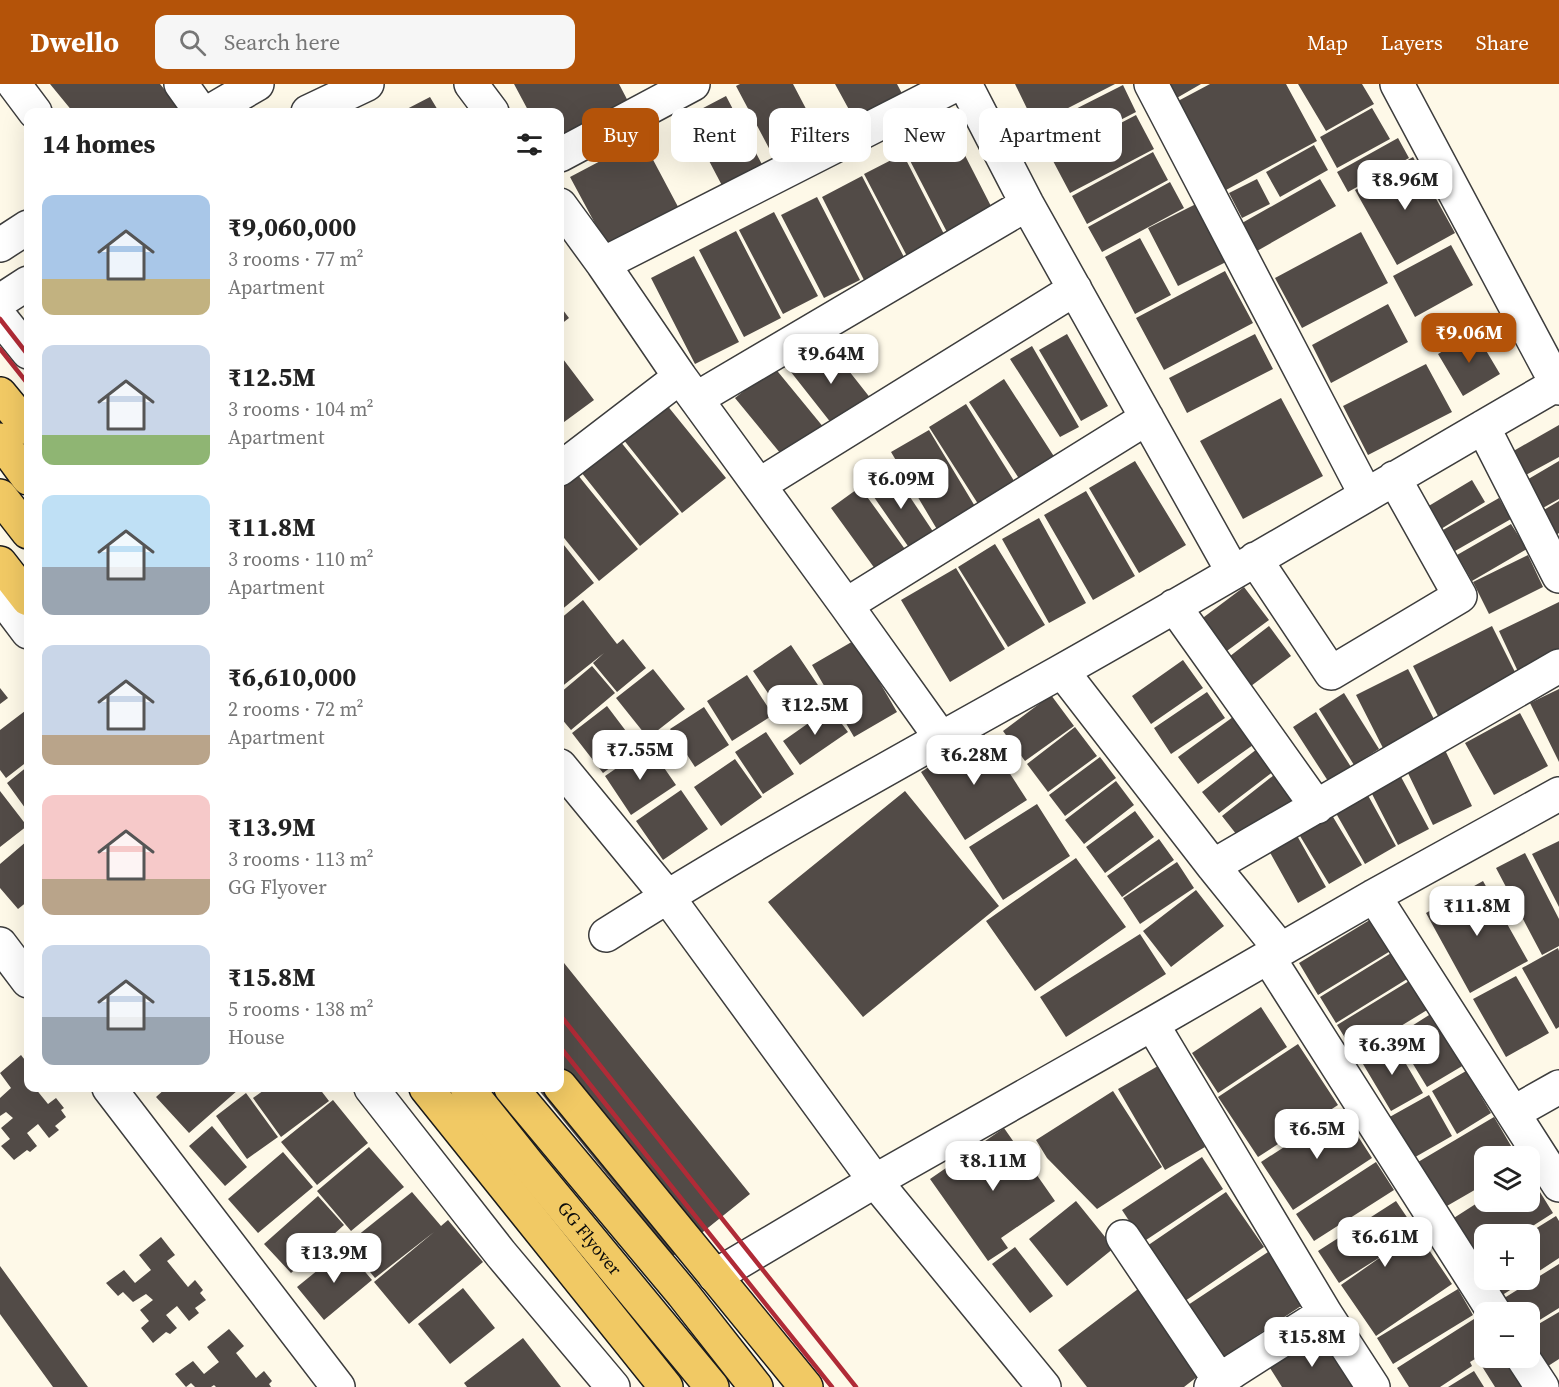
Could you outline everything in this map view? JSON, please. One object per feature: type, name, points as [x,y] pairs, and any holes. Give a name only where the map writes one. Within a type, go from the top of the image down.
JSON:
[{"type":"main road","points":[[0,393],[24,423]]},
{"type":"main road","points":[[0,440],[24,473]]},
{"type":"main road","points":[[0,496],[24,527]]},
{"type":"main road","points":[[0,563],[24,594]]},
{"type":"main road","points":[[564,1091],[806,1387]]},
{"type":"main road","name":"GG Flyover","points":[[429,1092],[666,1387]]},
{"type":"main road","name":"GG Flyover","points":[[470,1092],[712,1387]]},
{"type":"main road","points":[[514,1092],[683,1294],[756,1387]]},
{"type":"street","points":[[14,84],[32,108]]},
{"type":"street","points":[[181,84],[198,108]]},
{"type":"street","points":[[316,108],[367,84]]},
{"type":"street","points":[[471,84],[489,108]]},
{"type":"street","points":[[564,153],[693,84]]},
{"type":"street","points":[[603,264],[957,84]]},
{"type":"street","points":[[965,84],[1027,204],[1147,418],[1244,566],[1331,673],[1460,596],[1394,478]]},
{"type":"street","points":[[1151,84],[1366,495]]},
{"type":"street","points":[[606,935],[668,896],[941,738],[1062,671],[1484,426],[1558,386],[1397,84]]},
{"type":"street","points":[[217,108],[251,93]]},
{"type":"street","points":[[564,467],[688,388],[1027,204]]},
{"type":"street","points":[[564,210],[688,388],[941,738]]},
{"type":"street","points":[[0,245],[24,230]]},
{"type":"street","points":[[0,301],[24,286]]},
{"type":"street","points":[[759,485],[1075,289]]},
{"type":"street","points":[[0,317],[24,347]]},
{"type":"street","points":[[846,605],[1147,418]]},
{"type":"street","points":[[1484,426],[1559,576]]},
{"type":"street","points":[[0,595],[24,628]]},
{"type":"street","points":[[1174,606],[1317,807]]},
{"type":"street","points":[[1213,866],[1559,666]]},
{"type":"street","points":[[1062,671],[1213,866],[1274,953],[1488,1302]]},
{"type":"street","points":[[564,771],[668,896],[874,1181],[1044,1387]]},
{"type":"street","points":[[715,1276],[874,1181],[1374,896],[1559,794]]},
{"type":"street","points":[[1374,896],[1559,1185]]},
{"type":"street","points":[[0,944],[24,976]]},
{"type":"street","points":[[1152,1024],[1325,1313],[1373,1387]]},
{"type":"street","points":[[1513,1113],[1559,1088]]},
{"type":"street","points":[[112,1092],[338,1387]]},
{"type":"street","points":[[374,1092],[501,1254],[614,1387]]},
{"type":"street","points":[[1123,1237],[1228,1381],[1325,1313]]},
{"type":"street","points":[[1530,1368],[1542,1387]]},
{"type":"building","points":[[50,84],[160,84],[180,108],[70,108]]},
{"type":"building","points":[[514,84],[619,84],[630,105],[624,108],[582,108],[582,131],[564,141],[564,108],[527,108]]},
{"type":"building","points":[[740,84],[793,84],[806,108],[769,108],[769,148],[757,126],[757,108],[748,108],[736,86]]},
{"type":"building","points":[[835,84],[897,84],[906,101],[893,108],[883,108],[883,113],[871,119],[871,108],[848,108]]},
{"type":"building","points":[[1015,84],[1115,84],[1068,108],[1027,108]]},
{"type":"building","points":[[1166,84],[1201,84],[1175,99]]},
{"type":"building","points":[[1210,84],[1286,84],[1317,141],[1226,190],[1178,101]]},
{"type":"building","points":[[1298,84],[1362,84],[1374,104],[1326,131]]},
{"type":"building","points":[[1123,85],[1136,112],[1122,119],[1122,108],[1078,108]]},
{"type":"building","points":[[726,96],[732,108],[703,108]]},
{"type":"building","points":[[430,97],[437,108],[409,108]]},
{"type":"building","points":[[1372,108],[1390,139],[1337,168],[1320,137]]},
{"type":"building","points":[[1136,115],[1154,149],[1070,193],[1054,162],[1122,162],[1122,122]]},
{"type":"building","points":[[1398,138],[1409,158],[1348,192],[1337,172]]},
{"type":"building","points":[[1314,145],[1328,170],[1280,197],[1266,172]]},
{"type":"building","points":[[1153,152],[1168,180],[1087,224],[1072,196]]},
{"type":"building","points":[[757,155],[767,174],[727,195],[710,162],[757,162]]},
{"type":"building","points":[[1413,157],[1455,233],[1397,265],[1355,190]]},
{"type":"building","points":[[967,159],[994,212],[949,236],[911,162],[967,162]]},
{"type":"building","points":[[598,162],[654,162],[684,218],[612,255],[570,177]]},
{"type":"building","points":[[776,162],[793,162],[780,169]]},
{"type":"building","points":[[887,162],[907,162],[946,238],[908,258],[864,174]]},
{"type":"building","points":[[862,176],[905,259],[864,280],[822,197]]},
{"type":"building","points":[[1257,179],[1270,204],[1242,218],[1229,193]]},
{"type":"building","points":[[1320,179],[1336,206],[1257,251],[1242,223]]},
{"type":"building","points":[[1170,182],[1184,208],[1102,252],[1088,227]]},
{"type":"building","points":[[817,197],[860,280],[824,298],[781,215]]},
{"type":"building","points":[[1196,204],[1226,262],[1178,286],[1148,228]]},
{"type":"building","points":[[774,212],[818,296],[783,314],[739,230]]},
{"type":"building","points":[[736,231],[781,318],[744,337],[699,250]]},
{"type":"building","points":[[1361,232],[1388,283],[1302,328],[1275,278]]},
{"type":"building","points":[[1140,238],[1171,295],[1135,314],[1105,257]]},
{"type":"building","points":[[1451,245],[1473,285],[1415,317],[1393,276]]},
{"type":"building","points":[[694,256],[739,342],[695,364],[651,278]]},
{"type":"building","points":[[1225,271],[1253,323],[1164,370],[1136,318]]},
{"type":"building","points":[[1388,304],[1408,342],[1331,383],[1312,345]]},
{"type":"building","points":[[564,311],[569,318],[564,322]]},
{"type":"building","points":[[1475,332],[1500,374],[1463,396],[1438,354]]},
{"type":"building","points":[[1067,334],[1108,406],[1081,421],[1039,350]]},
{"type":"building","points":[[1255,334],[1273,369],[1187,413],[1169,378]]},
{"type":"building","points":[[823,338],[875,404],[839,433],[787,367]]},
{"type":"building","points":[[1032,346],[1079,427],[1060,437],[1010,359]]},
{"type":"building","points":[[564,360],[594,400],[564,422]]},
{"type":"building","points":[[1426,364],[1452,412],[1368,455],[1343,406]]},
{"type":"building","points":[[774,367],[829,434],[790,465],[735,398]]},
{"type":"building","points":[[1004,379],[1055,458],[1020,480],[969,402]]},
{"type":"building","points":[[1281,398],[1323,476],[1243,519],[1200,441]]},
{"type":"building","points":[[666,404],[726,478],[682,513],[623,439]]},
{"type":"building","points":[[966,404],[1016,484],[980,507],[929,427]]},
{"type":"building","points":[[1559,425],[1559,457],[1524,476],[1510,453]]},
{"type":"building","points":[[929,430],[976,508],[938,531],[891,452]]},
{"type":"building","points":[[620,441],[679,514],[640,546],[581,472]]},
{"type":"building","points":[[1135,461],[1186,545],[1139,573],[1089,488]]},
{"type":"building","points":[[1559,461],[1559,499],[1541,509],[1525,481]]},
{"type":"building","points":[[892,470],[934,533],[910,549],[867,487]]},
{"type":"building","points":[[577,474],[638,549],[599,581],[564,538],[564,485]]},
{"type":"building","points":[[1472,480],[1485,502],[1441,529],[1427,507]]},
{"type":"building","points":[[860,487],[907,552],[878,573],[831,508]]},
{"type":"building","points":[[1086,491],[1135,576],[1093,600],[1044,515]]},
{"type":"building","points":[[1499,498],[1511,519],[1455,551],[1443,530]]},
{"type":"building","points":[[1559,501],[1559,533],[1556,535],[1542,511]]},
{"type":"building","points":[[1039,518],[1086,603],[1049,623],[1002,539]]},
{"type":"building","points":[[1511,524],[1527,549],[1472,581],[1457,555]]},
{"type":"building","points":[[995,544],[1045,625],[1008,647],[958,567]]},
{"type":"building","points":[[564,545],[594,583],[564,608]]},
{"type":"building","points":[[1528,555],[1543,587],[1489,614],[1473,582]]},
{"type":"building","points":[[956,568],[1005,649],[950,682],[901,600]]},
{"type":"building","points":[[1244,587],[1269,620],[1220,656],[1196,623]]},
{"type":"building","points":[[583,600],[617,644],[623,639],[646,668],[617,692],[593,663],[604,653],[564,685],[564,616]]},
{"type":"building","points":[[1559,602],[1559,659],[1521,678],[1499,631]]},
{"type":"building","points":[[1269,626],[1291,656],[1247,689],[1225,660]]},
{"type":"building","points":[[1492,626],[1518,678],[1439,718],[1413,666]]},
{"type":"building","points":[[855,640],[897,712],[854,737],[812,665]]},
{"type":"building","points":[[791,645],[824,694],[786,720],[753,671]]},
{"type":"building","points":[[1183,660],[1203,688],[1151,724],[1132,696]]},
{"type":"building","points":[[592,666],[615,693],[571,730],[564,722],[564,690]]},
{"type":"building","points":[[653,669],[685,709],[648,738],[616,698]]},
{"type":"building","points":[[1408,669],[1435,721],[1383,748],[1356,695]]},
{"type":"building","points":[[747,675],[773,715],[732,741],[707,701]]},
{"type":"building","points":[[0,688],[8,698],[0,704]]},
{"type":"building","points":[[1559,689],[1559,762],[1530,703]]},
{"type":"building","points":[[1207,692],[1225,718],[1171,754],[1154,728]]},
{"type":"building","points":[[1344,693],[1379,749],[1354,765],[1319,709]]},
{"type":"building","points":[[1051,695],[1074,726],[1025,761],[1003,731]]},
{"type":"building","points":[[607,706],[638,747],[603,773],[572,733]]},
{"type":"building","points":[[704,707],[729,745],[695,767],[670,729]]},
{"type":"building","points":[[830,708],[848,732],[800,765],[783,741]]},
{"type":"building","points":[[24,712],[24,764],[6,778],[0,770],[0,730]]},
{"type":"building","points":[[1316,712],[1351,767],[1328,781],[1293,727]]},
{"type":"building","points":[[1520,713],[1548,766],[1494,795],[1465,743]]},
{"type":"building","points":[[1233,717],[1253,745],[1198,784],[1178,757]]},
{"type":"building","points":[[1075,727],[1097,756],[1048,792],[1027,764]]},
{"type":"building","points":[[766,732],[794,774],[763,794],[735,752]]},
{"type":"building","points":[[983,732],[1027,800],[965,840],[921,772]]},
{"type":"building","points":[[649,746],[676,785],[631,815],[605,776]]},
{"type":"building","points":[[1257,749],[1274,771],[1219,813],[1202,792]]},
{"type":"building","points":[[1445,750],[1472,806],[1433,825],[1406,769]]},
{"type":"building","points":[[1100,757],[1116,778],[1065,816],[1049,795]]},
{"type":"building","points":[[735,759],[762,797],[721,826],[694,787]]},
{"type":"building","points":[[24,769],[24,806],[7,783]]},
{"type":"building","points":[[1274,775],[1297,803],[1244,844],[1222,816]]},
{"type":"building","points":[[1400,775],[1429,829],[1398,845],[1370,790]]},
{"type":"building","points":[[1116,781],[1134,805],[1084,844],[1065,820]]},
{"type":"building","points":[[681,790],[708,829],[663,860],[636,821]]},
{"type":"building","points":[[1365,790],[1396,846],[1365,864],[1333,808]]},
{"type":"building","points":[[0,791],[24,822],[24,828],[0,847]]},
{"type":"building","points":[[905,791],[999,906],[863,1017],[768,902]]},
{"type":"building","points":[[1037,804],[1070,856],[1003,900],[969,847]]},
{"type":"building","points":[[1327,807],[1362,865],[1329,884],[1294,826]]},
{"type":"building","points":[[1135,811],[1154,837],[1105,873],[1086,847]]},
{"type":"building","points":[[1291,825],[1326,887],[1298,903],[1263,840]]},
{"type":"building","points":[[1159,839],[1174,860],[1122,897],[1107,876]]},
{"type":"building","points":[[1559,841],[1559,907],[1532,854]]},
{"type":"building","points":[[24,844],[24,904],[18,909],[0,888],[0,864]]},
{"type":"building","points":[[1525,853],[1559,919],[1559,946],[1542,955],[1496,868]]},
{"type":"building","points":[[1076,858],[1126,927],[1035,991],[986,921]]},
{"type":"building","points":[[1177,862],[1194,888],[1140,924],[1123,898]]},
{"type":"building","points":[[1483,881],[1528,961],[1470,993],[1426,913]]},
{"type":"building","points":[[1196,890],[1224,926],[1171,967],[1143,931]]},
{"type":"building","points":[[1373,918],[1392,950],[1318,995],[1299,963]]},
{"type":"building","points":[[1140,934],[1166,974],[1066,1037],[1040,997]]},
{"type":"building","points":[[1558,948],[1559,1027],[1556,1029],[1522,968]]},
{"type":"building","points":[[1396,950],[1412,976],[1336,1023],[1320,997]]},
{"type":"building","points":[[564,963],[750,1194],[673,1256],[540,1092],[564,1092]]},
{"type":"building","points":[[1516,976],[1549,1033],[1506,1057],[1473,999]]},
{"type":"building","points":[[1414,978],[1432,1007],[1355,1054],[1337,1025]]},
{"type":"building","points":[[1261,1007],[1287,1047],[1218,1093],[1192,1053]]},
{"type":"building","points":[[1437,1010],[1469,1062],[1427,1087],[1396,1036]]},
{"type":"building","points":[[1392,1040],[1423,1093],[1391,1111],[1360,1059]]},
{"type":"building","points":[[1298,1044],[1338,1105],[1258,1157],[1218,1097]]},
{"type":"building","points":[[21,1055],[24,1059],[24,1092],[38,1092],[48,1104],[56,1098],[64,1108],[61,1110],[66,1117],[55,1126],[59,1130],[49,1138],[38,1124],[27,1133],[37,1146],[14,1160],[1,1146],[10,1139],[1,1128],[13,1118],[6,1112],[0,1116],[0,1098],[11,1088],[0,1073]]},
{"type":"building","points":[[1158,1066],[1205,1147],[1165,1170],[1118,1089]]},
{"type":"building","points":[[1466,1071],[1491,1113],[1457,1134],[1432,1091]]},
{"type":"building","points":[[1113,1091],[1162,1167],[1097,1209],[1047,1158],[1036,1140]]},
{"type":"building","points":[[162,1092],[236,1092],[189,1133],[156,1097]]},
{"type":"building","points":[[261,1092],[322,1092],[329,1101],[281,1137],[253,1098]]},
{"type":"building","points":[[246,1093],[278,1137],[247,1159],[216,1116]]},
{"type":"building","points":[[1429,1095],[1452,1136],[1410,1160],[1386,1119]]},
{"type":"building","points":[[333,1100],[368,1143],[317,1185],[281,1142]]},
{"type":"building","points":[[1341,1110],[1372,1158],[1293,1210],[1261,1162]]},
{"type":"building","points":[[1494,1117],[1511,1146],[1474,1146],[1474,1190],[1440,1210],[1413,1165]]},
{"type":"building","points":[[212,1126],[247,1167],[225,1186],[189,1146]]},
{"type":"building","points":[[1004,1128],[1055,1201],[1001,1238],[1008,1248],[988,1261],[930,1179]]},
{"type":"building","points":[[369,1147],[404,1187],[351,1231],[317,1191]]},
{"type":"building","points":[[283,1152],[313,1187],[258,1233],[228,1199]]},
{"type":"building","points":[[1202,1157],[1223,1189],[1143,1242],[1122,1210]]},
{"type":"building","points":[[1376,1162],[1394,1190],[1314,1241],[1296,1214]]},
{"type":"building","points":[[412,1192],[441,1226],[448,1220],[483,1262],[409,1324],[374,1282],[434,1232],[375,1278],[347,1244]]},
{"type":"building","points":[[1226,1192],[1264,1247],[1185,1301],[1147,1246]]},
{"type":"building","points":[[1540,1192],[1553,1213],[1536,1224],[1474,1224],[1474,1264],[1472,1265],[1446,1223],[1474,1205],[1474,1212],[1540,1212]]},
{"type":"building","points":[[318,1196],[344,1225],[291,1273],[264,1244]]},
{"type":"building","points":[[1076,1201],[1114,1248],[1067,1286],[1029,1239]]},
{"type":"building","points":[[1396,1201],[1452,1284],[1376,1336],[1341,1285],[1385,1254],[1339,1283],[1318,1251]]},
{"type":"building","points":[[1556,1216],[1559,1221],[1559,1258],[1540,1270],[1540,1226]]},
{"type":"building","points":[[161,1237],[175,1255],[167,1261],[188,1287],[195,1280],[203,1290],[200,1293],[206,1300],[195,1308],[199,1313],[189,1321],[177,1306],[166,1315],[177,1328],[170,1334],[166,1332],[153,1343],[141,1328],[149,1321],[140,1310],[153,1300],[146,1294],[133,1302],[123,1292],[118,1296],[106,1283],[124,1270],[135,1283],[151,1270],[139,1255]]},
{"type":"building","points":[[1015,1247],[1053,1296],[1030,1313],[992,1264]]},
{"type":"building","points":[[345,1248],[372,1280],[324,1320],[297,1287]]},
{"type":"building","points":[[1268,1252],[1304,1304],[1224,1357],[1188,1305]]},
{"type":"building","points":[[1559,1264],[1559,1308],[1540,1320],[1540,1302],[1502,1302],[1501,1300],[1517,1290],[1540,1290],[1540,1276]]},
{"type":"building","points":[[0,1266],[88,1387],[53,1387],[0,1314]]},
{"type":"building","points":[[463,1288],[495,1328],[450,1364],[418,1324]]},
{"type":"building","points":[[1138,1289],[1202,1373],[1184,1387],[1087,1387],[1058,1350]]},
{"type":"building","points":[[1458,1289],[1473,1315],[1393,1364],[1377,1338]]},
{"type":"building","points":[[1490,1290],[1510,1290],[1496,1299]]},
{"type":"building","points":[[1559,1312],[1559,1359],[1545,1368],[1540,1359],[1540,1323]]},
{"type":"building","points":[[1474,1319],[1474,1360],[1470,1362],[1472,1366],[1440,1387],[1409,1387],[1397,1368]]},
{"type":"building","points":[[229,1329],[244,1346],[236,1353],[256,1378],[264,1371],[272,1381],[269,1384],[271,1387],[216,1387],[214,1385],[195,1387],[191,1383],[186,1387],[175,1374],[193,1361],[204,1374],[219,1362],[207,1347]]},
{"type":"building","points":[[1323,1336],[1354,1387],[1282,1387],[1270,1368]]},
{"type":"building","points":[[523,1338],[561,1387],[467,1387],[464,1383]]},
{"type":"building","points":[[1483,1368],[1515,1368],[1527,1387],[1495,1387]]},
{"type":"building","points":[[1474,1371],[1484,1387],[1448,1387]]},
{"type":"railway","points":[[0,319],[24,350]]},
{"type":"railway","points":[[0,349],[24,379]]},
{"type":"railway","points":[[564,1020],[856,1387]]},
{"type":"railway","points":[[564,1052],[832,1387]]}]
